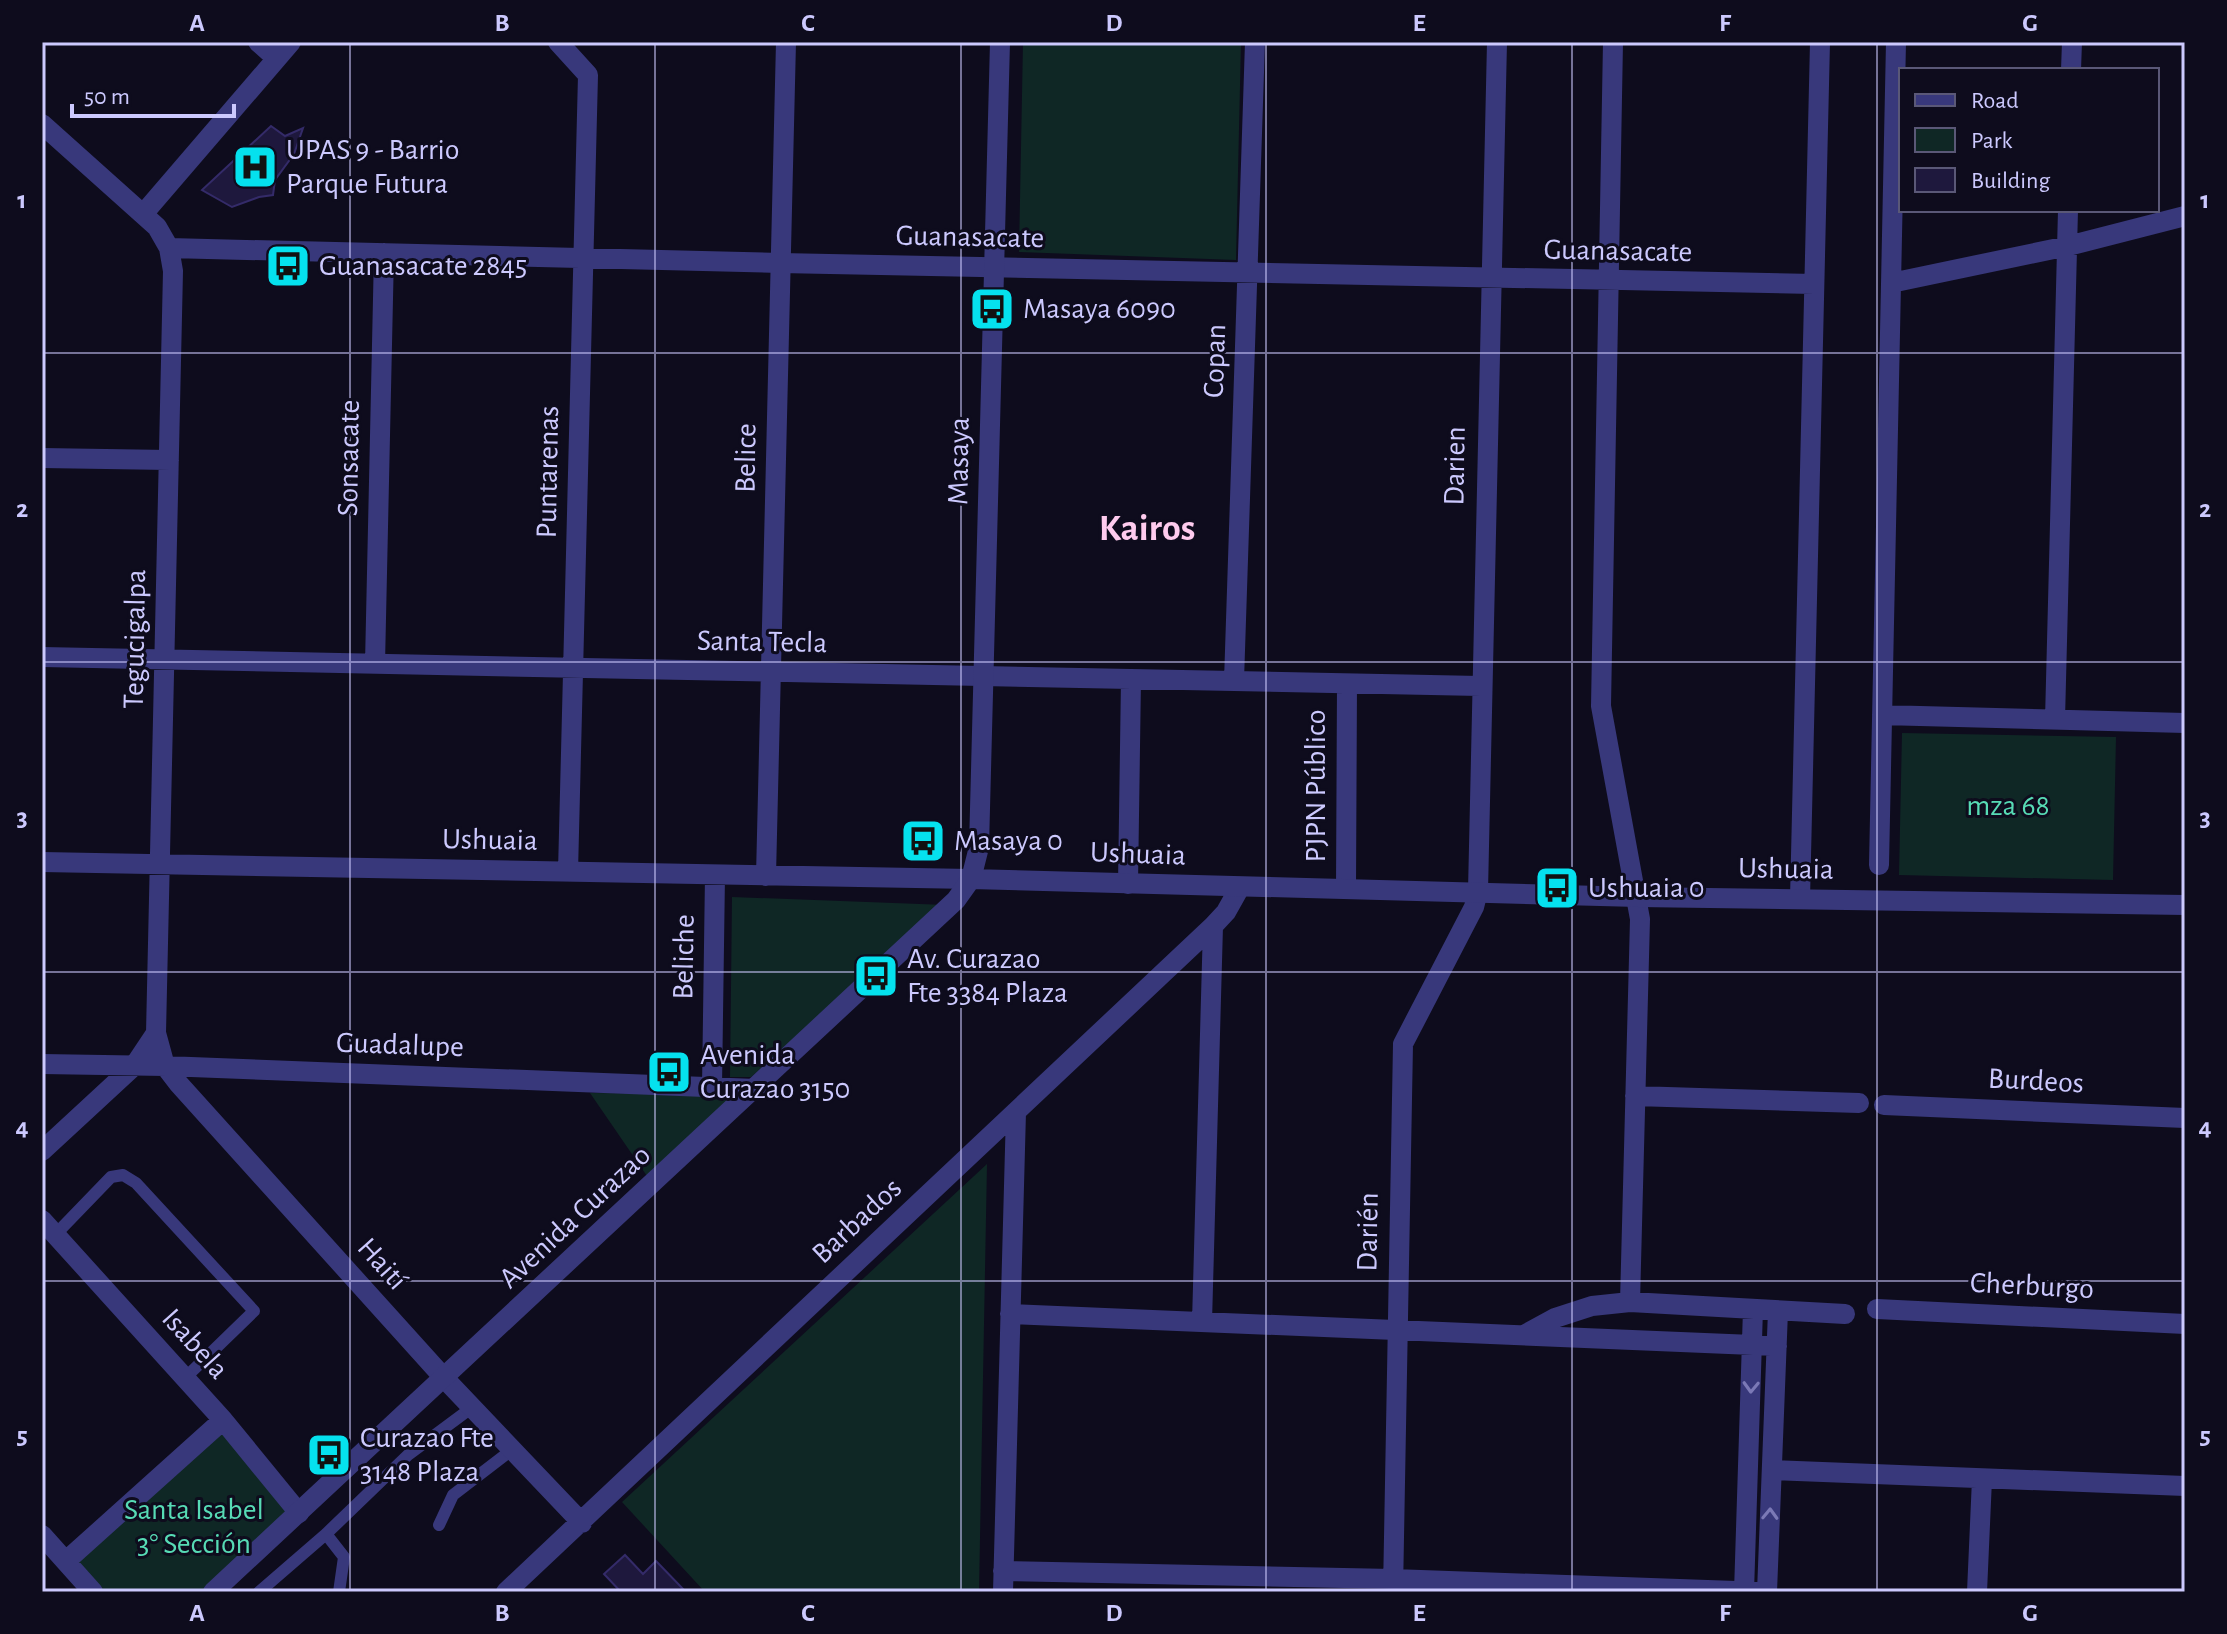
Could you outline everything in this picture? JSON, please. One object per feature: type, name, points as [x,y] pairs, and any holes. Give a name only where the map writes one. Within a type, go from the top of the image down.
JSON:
[{"type":"street","points":[[258,42],[276,58]]},
{"type":"street","points":[[144,213],[291,42]]},
{"type":"street","name":"Belice","points":[[766,876],[786,42]]},
{"type":"street","name":"Masaya","points":[[971,879],[979,847],[985,676],[1000,42]]},
{"type":"street","name":"Copan","points":[[1234,681],[1255,42]]},
{"type":"street","name":"Darien","points":[[1478,891],[1480,686],[1497,42]]},
{"type":"street","points":[[1613,42],[1601,706],[1640,919],[1630,1302]]},
{"type":"street","points":[[1800,899],[1820,42]]},
{"type":"street","points":[[1879,865],[1896,42]]},
{"type":"street","points":[[2071,68],[2072,42]]},
{"type":"street","name":"Puntarenas","points":[[560,43],[588,75],[568,872]]},
{"type":"street","points":[[42,124],[144,213],[157,227],[169,248]]},
{"type":"street","points":[[2055,720],[2068,212]]},
{"type":"street","points":[[1891,283],[2068,246],[2185,216]]},
{"type":"street","name":"Guanasacate","points":[[169,248],[1607,282],[1814,284]]},
{"type":"street","name":"Tegucigalpa","points":[[156,1033],[173,271],[169,248]]},
{"type":"street","name":"Sonsacate","points":[[375,664],[384,253]]},
{"type":"street","points":[[42,458],[169,460]]},
{"type":"street","name":"Santa Tecla","points":[[42,657],[1480,686]]},
{"type":"street","points":[[1128,884],[1131,679]]},
{"type":"street","name":"PJPN Público","points":[[1346,888],[1347,684]]},
{"type":"street","points":[[1882,715],[2185,723]]},
{"type":"street","name":"Ushuaia","points":[[42,862],[971,879],[1638,897],[2185,905]]},
{"type":"street","name":"Beliche","points":[[712,1087],[715,875]]},
{"type":"street","name":"Avenida Curazao","points":[[213,1592],[756,1089],[956,900],[971,879]]},
{"type":"street","name":"Barbados","points":[[506,1592],[1213,926],[1226,912],[1240,887]]},
{"type":"street","name":"Darién","points":[[1393,1586],[1403,1044],[1474,907],[1478,891]]},
{"type":"street","points":[[1202,1322],[1213,926]]},
{"type":"street","points":[[42,1151],[134,1066],[156,1033]]},
{"type":"street","name":"Haití","points":[[156,1033],[165,1066],[188,1095],[445,1379],[582,1523]]},
{"type":"street","name":"Guadalupe","points":[[42,1064],[756,1089]]},
{"type":"street","points":[[1635,1096],[1859,1103]]},
{"type":"street","name":"Burdeos","points":[[1884,1105],[2185,1118]]},
{"type":"street","points":[[1003,1592],[1016,1112]]},
{"type":"street","name":"Isabela","points":[[49,1228],[223,1420],[299,1513]]},
{"type":"street","points":[[1524,1335],[1555,1318],[1592,1306],[1630,1302],[1845,1314]]},
{"type":"street","points":[[1753,1309],[1755,1592]]},
{"type":"street","name":"Cherburgo","points":[[1877,1309],[2185,1324]]},
{"type":"street","points":[[1755,1592],[1772,1470],[1778,1311]]},
{"type":"street","points":[[1010,1314],[1777,1346]]},
{"type":"street","points":[[66,1561],[223,1420]]},
{"type":"street","points":[[1772,1470],[2185,1486]]},
{"type":"street","points":[[1977,1592],[1982,1479]]},
{"type":"street","points":[[42,1535],[93,1592]]},
{"type":"street","points":[[1003,1571],[1393,1586],[1755,1592]]},
{"type":"lane","points":[[49,1228],[111,1177],[123,1175],[136,1183],[254,1311],[185,1378]]},
{"type":"lane","points":[[259,1592],[326,1534],[408,1455],[474,1406]]},
{"type":"lane","points":[[439,1525],[453,1495],[513,1449]]},
{"type":"lane","points":[[326,1534],[344,1557],[339,1592]]},
{"type":"green space","points":[[1023,42],[1241,42],[1236,260],[1019,252]]},
{"type":"green space","name":"mza 68","points":[[1902,733],[2116,737],[2113,880],[1899,875]]},
{"type":"green space","points":[[732,897],[946,905],[864,981],[751,1077],[730,1077]]},
{"type":"green space","points":[[590,1093],[734,1094],[647,1176]]},
{"type":"green space","points":[[987,1164],[979,1592],[705,1592],[622,1502]]},
{"type":"green space","name":"Santa Isabel 3° Sección","points":[[222,1430],[294,1509],[203,1592],[97,1592],[72,1565]]},
{"type":"building","name":"UPAS 9 - Barrio Parque Futura","points":[[271,126],[285,136],[303,128],[294,154],[275,180],[273,195],[232,207],[202,190]]},
{"type":"building","points":[[625,1555],[643,1574],[656,1561],[686,1592],[621,1592],[604,1574]]},
{"type":"place","name":"UPAS 9 - Barrio Parque Futura","points":[[255,167]]},
{"type":"place","name":"Guanasacate 2845","points":[[288,266]]},
{"type":"place","name":"Masaya 6090","points":[[992,309]]},
{"type":"place","name":"Masaya 0","points":[[923,841]]},
{"type":"place","name":"Ushuaia 0","points":[[1557,888]]},
{"type":"place","name":"Av. Curazao Fte 3384 Plaza","points":[[876,976]]},
{"type":"place","name":"Avenida Curazao 3150","points":[[669,1072]]},
{"type":"place","name":"Curazao Fte 3148 Plaza","points":[[329,1455]]},
{"type":"district","name":"Kairos","points":[[1147,529]]}]
